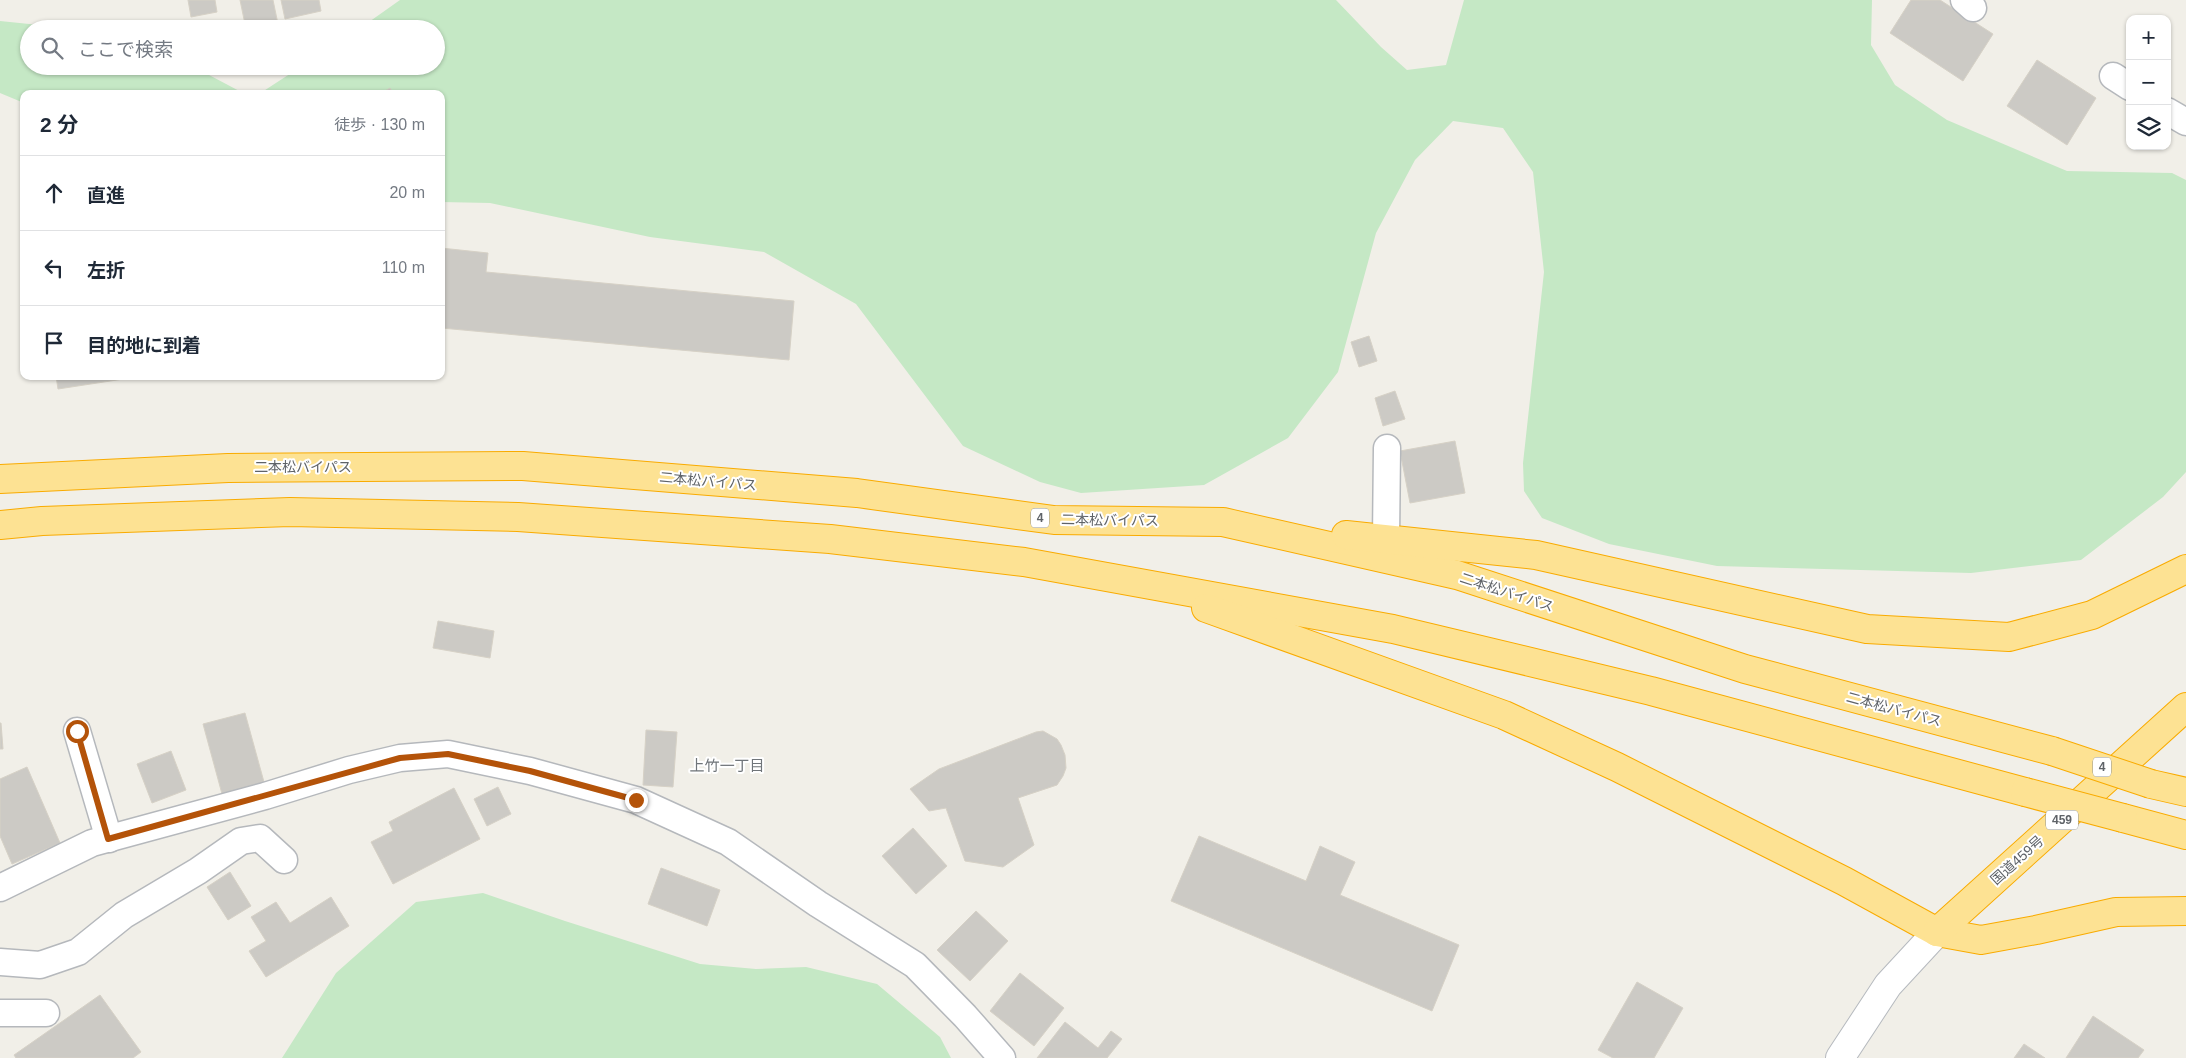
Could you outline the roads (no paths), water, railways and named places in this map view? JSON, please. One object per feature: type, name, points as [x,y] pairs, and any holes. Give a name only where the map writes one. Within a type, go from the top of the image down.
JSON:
[{"type":"highway","name":"二本松バイパス","points":[[0,479],[228,468],[523,466],[858,493],[1054,520],[1223,522],[1457,575],[1744,669],[2052,751],[2151,784],[2186,792]]},
{"type":"highway","points":[[0,525],[42,521],[290,512],[518,517],[830,539],[1024,562],[1393,629],[1651,691],[2186,835]]},
{"type":"highway","points":[[1223,522],[1536,555],[1867,629],[2009,636],[2092,615],[2186,569]]},
{"type":"highway","points":[[1147,585],[1255,627],[1504,715],[1617,767],[1938,932],[1981,940],[2116,912],[2186,911]]},
{"type":"highway","name":"国道459号","points":[[1938,932],[2186,707]]},
{"type":"street","points":[[2171,113],[2186,122]]},
{"type":"street","points":[[1386,539],[1387,448]]},
{"type":"street","points":[[77,731],[108,839]]},
{"type":"street","points":[[0,888],[92,843],[400,758],[448,754],[530,771],[636,800],[728,842],[818,904],[915,965],[965,1016],[1002,1058]]},
{"type":"street","points":[[0,962],[40,965],[78,952],[124,915],[198,871],[241,841],[260,838],[284,860]]},
{"type":"street","points":[[1840,1058],[1888,986],[1938,932]]},
{"type":"street","points":[[0,1013],[46,1013]]},
{"type":"district","name":"上竹一丁目","points":[[727,766]]}]
